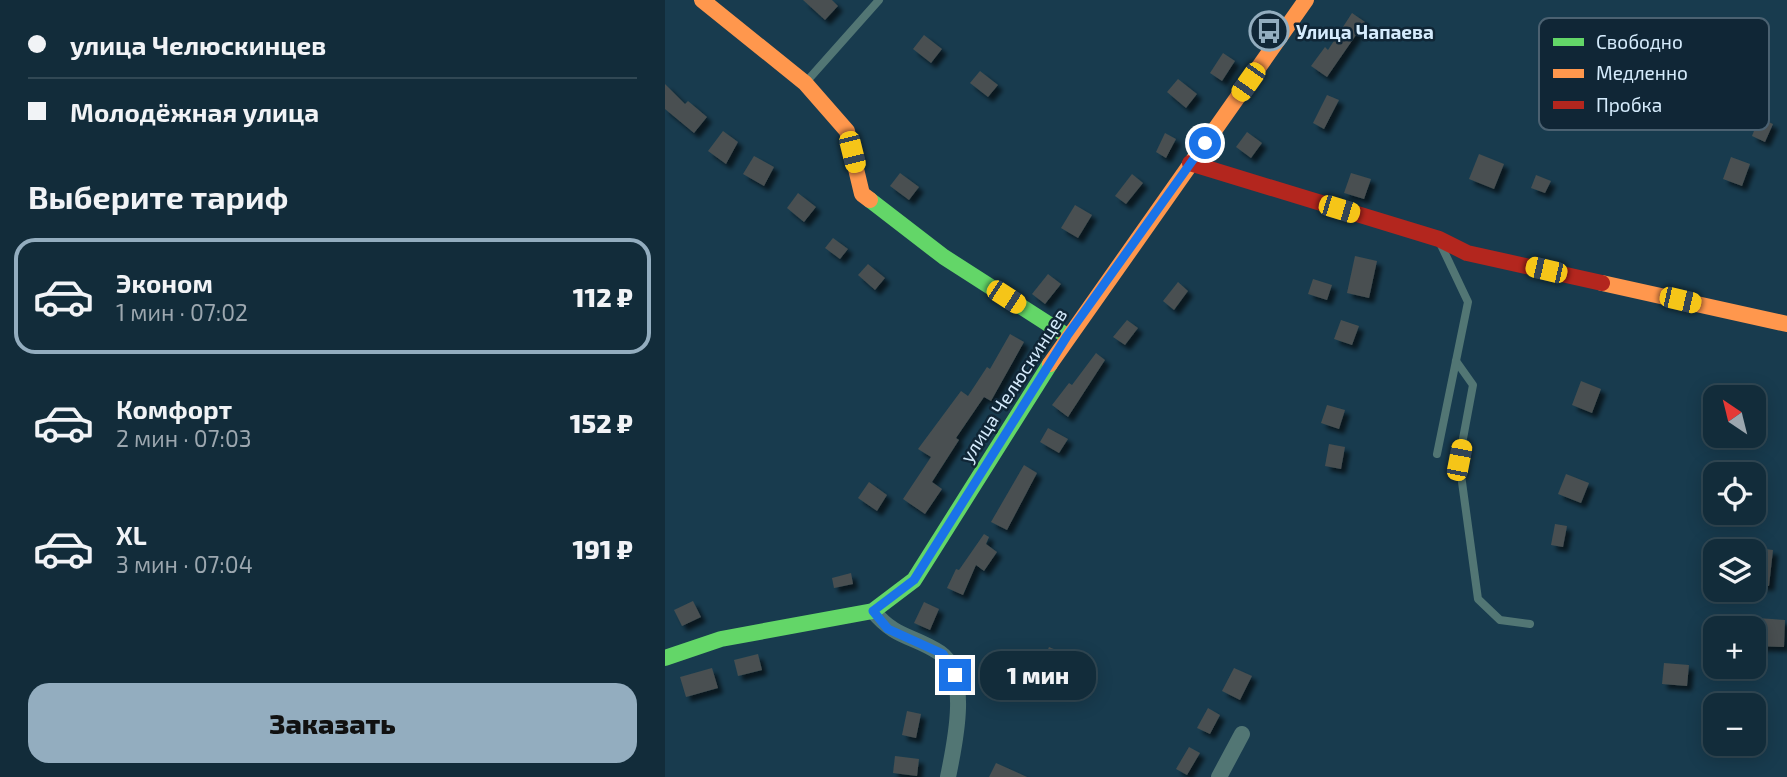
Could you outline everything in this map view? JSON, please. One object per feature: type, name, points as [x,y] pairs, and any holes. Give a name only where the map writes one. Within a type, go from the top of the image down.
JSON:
[{"type":"street","points":[[702,0],[805,83],[847,131],[862,194],[944,257],[1067,336]]},
{"type":"street","name":"улица Челюскинцев","points":[[665,658],[721,639],[873,611],[914,580],[1067,336],[1306,0]]},
{"type":"street","points":[[1190,163],[1439,239],[1467,253],[1787,324]]},
{"type":"street","points":[[873,611],[888,629],[943,654],[955,675],[958,725],[948,777]]},
{"type":"street","points":[[1219,777],[1242,734]]},
{"type":"lane","points":[[805,83],[879,0]]},
{"type":"lane","points":[[1437,454],[1468,302],[1439,239]]},
{"type":"lane","points":[[1456,360],[1473,385],[1459,460],[1478,599],[1500,620],[1530,624]]},
{"type":"building","points":[[803,0],[832,0],[838,6],[825,20]]},
{"type":"building","points":[[1352,13],[1365,22],[1327,77],[1311,66],[1325,47],[1328,50]]},
{"type":"building","points":[[924,35],[942,49],[931,63],[913,49]]},
{"type":"building","points":[[1223,53],[1235,61],[1222,81],[1210,73]]},
{"type":"building","points":[[980,71],[998,85],[988,97],[970,83]]},
{"type":"building","points":[[1178,79],[1197,94],[1186,108],[1167,92]]},
{"type":"building","points":[[665,84],[685,104],[688,101],[707,117],[694,133],[665,109]]},
{"type":"building","points":[[1327,95],[1339,100],[1324,129],[1313,123]]},
{"type":"building","points":[[1769,122],[1773,124],[1765,142],[1752,136],[1754,130],[1769,130]]},
{"type":"building","points":[[723,131],[738,142],[726,164],[708,151]]},
{"type":"building","points":[[1247,132],[1262,143],[1251,158],[1236,147]]},
{"type":"building","points":[[1165,133],[1176,139],[1166,158],[1156,152]]},
{"type":"building","points":[[1479,154],[1504,164],[1494,189],[1469,179]]},
{"type":"building","points":[[754,156],[774,167],[764,186],[743,174]]},
{"type":"building","points":[[1731,157],[1750,164],[1742,186],[1723,179]]},
{"type":"building","points":[[900,173],[919,187],[909,200],[890,186]]},
{"type":"building","points":[[1351,173],[1371,179],[1364,199],[1344,193]]},
{"type":"building","points":[[1132,174],[1143,183],[1126,204],[1115,196]]},
{"type":"building","points":[[1536,175],[1551,181],[1545,193],[1531,188]]},
{"type":"building","points":[[798,193],[816,207],[804,222],[787,208]]},
{"type":"building","points":[[1075,205],[1092,215],[1078,238],[1061,228]]},
{"type":"building","points":[[833,238],[848,249],[840,259],[825,248]]},
{"type":"building","points":[[1355,256],[1377,261],[1369,298],[1347,293]]},
{"type":"building","points":[[868,264],[885,278],[875,290],[858,275]]},
{"type":"building","points":[[1048,274],[1061,284],[1045,304],[1032,294]]},
{"type":"building","points":[[1313,279],[1332,285],[1327,300],[1308,294]]},
{"type":"building","points":[[1178,282],[1188,291],[1174,310],[1163,301]]},
{"type":"building","points":[[1127,320],[1138,328],[1125,345],[1113,337]]},
{"type":"building","points":[[1341,320],[1359,326],[1352,345],[1334,339]]},
{"type":"building","points":[[1010,334],[1024,342],[991,401],[984,397],[956,438],[959,440],[932,482],[942,489],[925,514],[903,499],[931,457],[918,449],[961,391],[968,396],[987,367],[990,369]]},
{"type":"building","points":[[1096,353],[1105,360],[1068,417],[1052,405],[1069,383],[1072,385]]},
{"type":"building","points":[[1581,381],[1601,389],[1592,413],[1572,405]]},
{"type":"building","points":[[1327,405],[1345,410],[1339,429],[1321,423]]},
{"type":"building","points":[[1048,428],[1068,439],[1059,453],[1040,442]]},
{"type":"building","points":[[1329,444],[1345,447],[1341,469],[1325,466]]},
{"type":"building","points":[[1024,465],[1037,473],[1007,530],[991,522]]},
{"type":"building","points":[[1566,474],[1589,483],[1581,503],[1558,494]]},
{"type":"building","points":[[869,482],[887,495],[877,511],[858,498]]},
{"type":"building","points":[[1555,524],[1567,526],[1563,547],[1551,545]]},
{"type":"building","points":[[984,534],[989,537],[986,544],[997,552],[984,571],[976,565],[963,595],[947,588],[956,569],[959,570]]},
{"type":"building","points":[[1766,549],[1773,550],[1769,586],[1766,586]]},
{"type":"building","points":[[851,573],[853,584],[834,588],[832,578]]},
{"type":"building","points":[[693,601],[701,617],[682,626],[674,610]]},
{"type":"building","points":[[924,602],[939,609],[930,630],[914,623]]},
{"type":"building","points":[[1766,619],[1785,620],[1784,647],[1766,646]]},
{"type":"building","points":[[1049,647],[1070,656],[1061,675],[1041,666]]},
{"type":"building","points":[[758,654],[762,670],[738,676],[734,660]]},
{"type":"building","points":[[1664,663],[1689,665],[1687,686],[1662,684]]},
{"type":"building","points":[[712,668],[718,688],[686,697],[680,677]]},
{"type":"building","points":[[1234,668],[1252,676],[1240,700],[1222,691]]},
{"type":"building","points":[[1208,708],[1220,715],[1210,734],[1197,728]]},
{"type":"building","points":[[907,711],[921,714],[916,738],[902,735]]},
{"type":"building","points":[[1189,747],[1200,753],[1187,775],[1176,769]]},
{"type":"building","points":[[895,756],[919,759],[917,776],[893,773]]},
{"type":"building","points":[[996,763],[1027,777],[989,777]]},
{"type":"traffic: fast","points":[[870,200],[944,257],[1067,336]]},
{"type":"traffic: fast","points":[[665,658],[721,639],[873,611],[914,580],[1050,364]]},
{"type":"traffic: slow","points":[[702,0],[805,83],[847,131],[862,194],[870,200]]},
{"type":"traffic: slow","points":[[1050,364],[1306,0]]},
{"type":"traffic: slow","points":[[1602,283],[1787,324]]},
{"type":"traffic: jam","points":[[1190,163],[1439,239],[1467,253],[1602,283]]},
{"type":"place","name":"Улица Чапаева","points":[[1269,31]]},
{"type":"route","points":[[955,675],[943,654],[888,629],[873,611],[914,580],[1067,336],[1205,143]]}]
